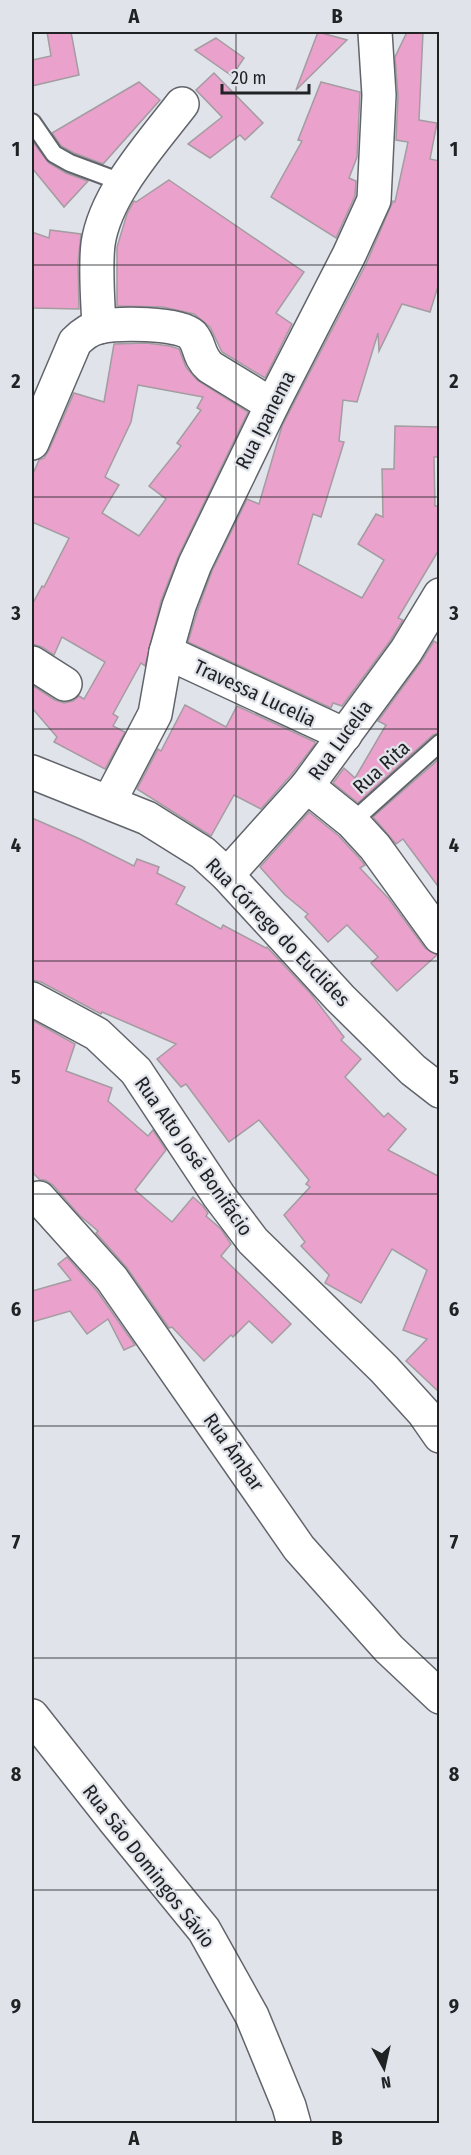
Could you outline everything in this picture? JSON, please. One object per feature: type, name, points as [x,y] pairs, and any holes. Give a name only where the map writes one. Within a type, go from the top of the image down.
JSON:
[{"type":"street","name":"Rua Ipanema","points":[[109,802],[155,714],[166,652],[179,606],[195,564],[272,405],[349,255],[374,200],[379,95],[375,32]]},
{"type":"street","points":[[99,327],[98,245],[105,217],[124,183],[182,104]]},
{"type":"street","points":[[32,442],[75,342],[85,332],[99,327],[162,325],[174,326],[186,331],[193,336],[202,360],[210,367],[272,405]]},
{"type":"street","name":"Rua Lucelia","points":[[227,875],[307,786],[406,651],[440,595]]},
{"type":"street","name":"Travessa Lucelia","points":[[166,652],[345,735]]},
{"type":"street","points":[[32,663],[65,684]]},
{"type":"street","name":"Rua Córrego do Euclides","points":[[32,771],[147,818],[203,853],[227,875],[340,998],[413,1070],[440,1091]]},
{"type":"street","points":[[307,786],[352,822],[375,847],[440,937]]},
{"type":"street","name":"Rua Alto José Bonifácio","points":[[32,999],[97,1034],[136,1071],[219,1196],[254,1241],[384,1369],[424,1413],[440,1436]]},
{"type":"street","name":"Rua Âmbar","points":[[39,1198],[112,1279],[299,1548],[389,1649],[440,1697]]},
{"type":"street","name":"Rua São Domingos Sávio","points":[[32,1716],[204,1930],[252,2016],[289,2106],[294,2124]]},
{"type":"lane","points":[[32,122],[54,154],[70,163],[124,183]]},
{"type":"lane","name":"Rua Rita","points":[[352,822],[440,744]]},
{"type":"building","points":[[47,32],[71,32],[79,75],[32,86],[32,60],[51,56]]},
{"type":"building","points":[[318,32],[347,40],[296,90]]},
{"type":"building","points":[[407,32],[423,32],[419,120],[437,123],[430,159],[440,161],[440,280],[430,312],[402,304],[379,351],[378,333],[357,402],[343,400],[339,441],[344,442],[321,517],[313,514],[298,564],[362,598],[384,560],[358,544],[376,514],[383,517],[382,469],[394,469],[395,426],[440,427],[440,457],[434,457],[435,506],[440,506],[440,548],[398,618],[403,620],[390,641],[342,706],[333,703],[331,708],[188,642],[212,571],[247,499],[259,504],[282,426],[366,264],[393,201],[395,202],[408,142],[396,140],[398,96],[395,57]]},
{"type":"building","points":[[216,38],[244,58],[232,76],[195,50]]},
{"type":"building","points":[[214,73],[263,123],[245,140],[240,135],[210,158],[188,144],[222,117],[196,90]]},
{"type":"building","points":[[139,82],[160,100],[103,164],[61,146],[52,133]]},
{"type":"building","points":[[321,82],[360,92],[357,157],[349,178],[356,181],[355,196],[336,238],[271,197],[302,141],[298,140]]},
{"type":"building","points":[[34,143],[49,163],[66,173],[88,181],[64,207],[32,168],[32,145]]},
{"type":"building","points":[[169,180],[304,272],[276,313],[292,324],[265,378],[222,352],[210,327],[194,314],[163,307],[117,306],[117,247],[127,214],[134,201],[136,202]]},
{"type":"building","points":[[50,230],[81,234],[78,263],[79,309],[32,308],[32,232],[49,238]]},
{"type":"building","points":[[146,343],[179,349],[186,367],[197,380],[248,412],[178,557],[161,601],[145,666],[141,663],[113,714],[118,717],[113,726],[125,732],[105,769],[54,742],[57,737],[32,708],[32,685],[64,703],[73,701],[79,696],[84,699],[105,662],[62,637],[54,655],[32,644],[32,605],[42,586],[44,587],[69,538],[32,522],[32,476],[39,460],[44,458],[49,450],[74,393],[104,402],[114,344]],"holes":[[[138,385],[203,397],[197,408],[201,410],[177,443],[181,446],[149,486],[166,499],[139,536],[102,513],[119,485],[105,477],[131,422]]]},
{"type":"building","points":[[434,641],[440,645],[440,733],[433,735],[358,803],[333,783],[344,768],[355,778],[386,725],[378,721]]},
{"type":"building","points":[[185,705],[226,727],[237,706],[315,744],[261,809],[234,795],[211,836],[137,789],[158,749],[161,751]]},
{"type":"building","points":[[440,758],[440,889],[403,839],[396,844],[373,817]]},
{"type":"building","points":[[309,812],[339,836],[360,859],[365,865],[360,868],[389,899],[425,948],[437,955],[397,991],[371,963],[378,957],[347,925],[328,942],[305,917],[308,914],[285,895],[260,867]]},
{"type":"building","points":[[32,818],[134,866],[137,859],[159,867],[157,873],[185,887],[176,904],[221,929],[223,925],[267,947],[311,994],[344,1037],[341,1040],[361,1059],[345,1077],[384,1117],[388,1113],[406,1129],[388,1150],[440,1177],[440,1393],[406,1361],[427,1339],[403,1330],[427,1270],[392,1249],[361,1303],[325,1283],[329,1275],[301,1246],[305,1242],[284,1215],[310,1187],[306,1184],[309,1180],[259,1120],[229,1142],[186,1084],[181,1087],[157,1059],[176,1044],[102,1012],[101,1014],[41,982],[32,980]]},
{"type":"building","points":[[32,1020],[75,1044],[66,1071],[112,1088],[108,1101],[148,1136],[153,1130],[166,1150],[135,1190],[172,1222],[193,1197],[203,1206],[208,1213],[206,1216],[221,1229],[231,1244],[221,1256],[291,1324],[272,1343],[249,1321],[204,1361],[172,1327],[169,1328],[127,1268],[96,1233],[98,1231],[79,1215],[53,1185],[40,1180],[32,1172]]},
{"type":"building","points":[[67,1257],[97,1291],[135,1345],[124,1350],[108,1319],[87,1334],[70,1311],[32,1322],[32,1291],[71,1280],[58,1264]]}]
